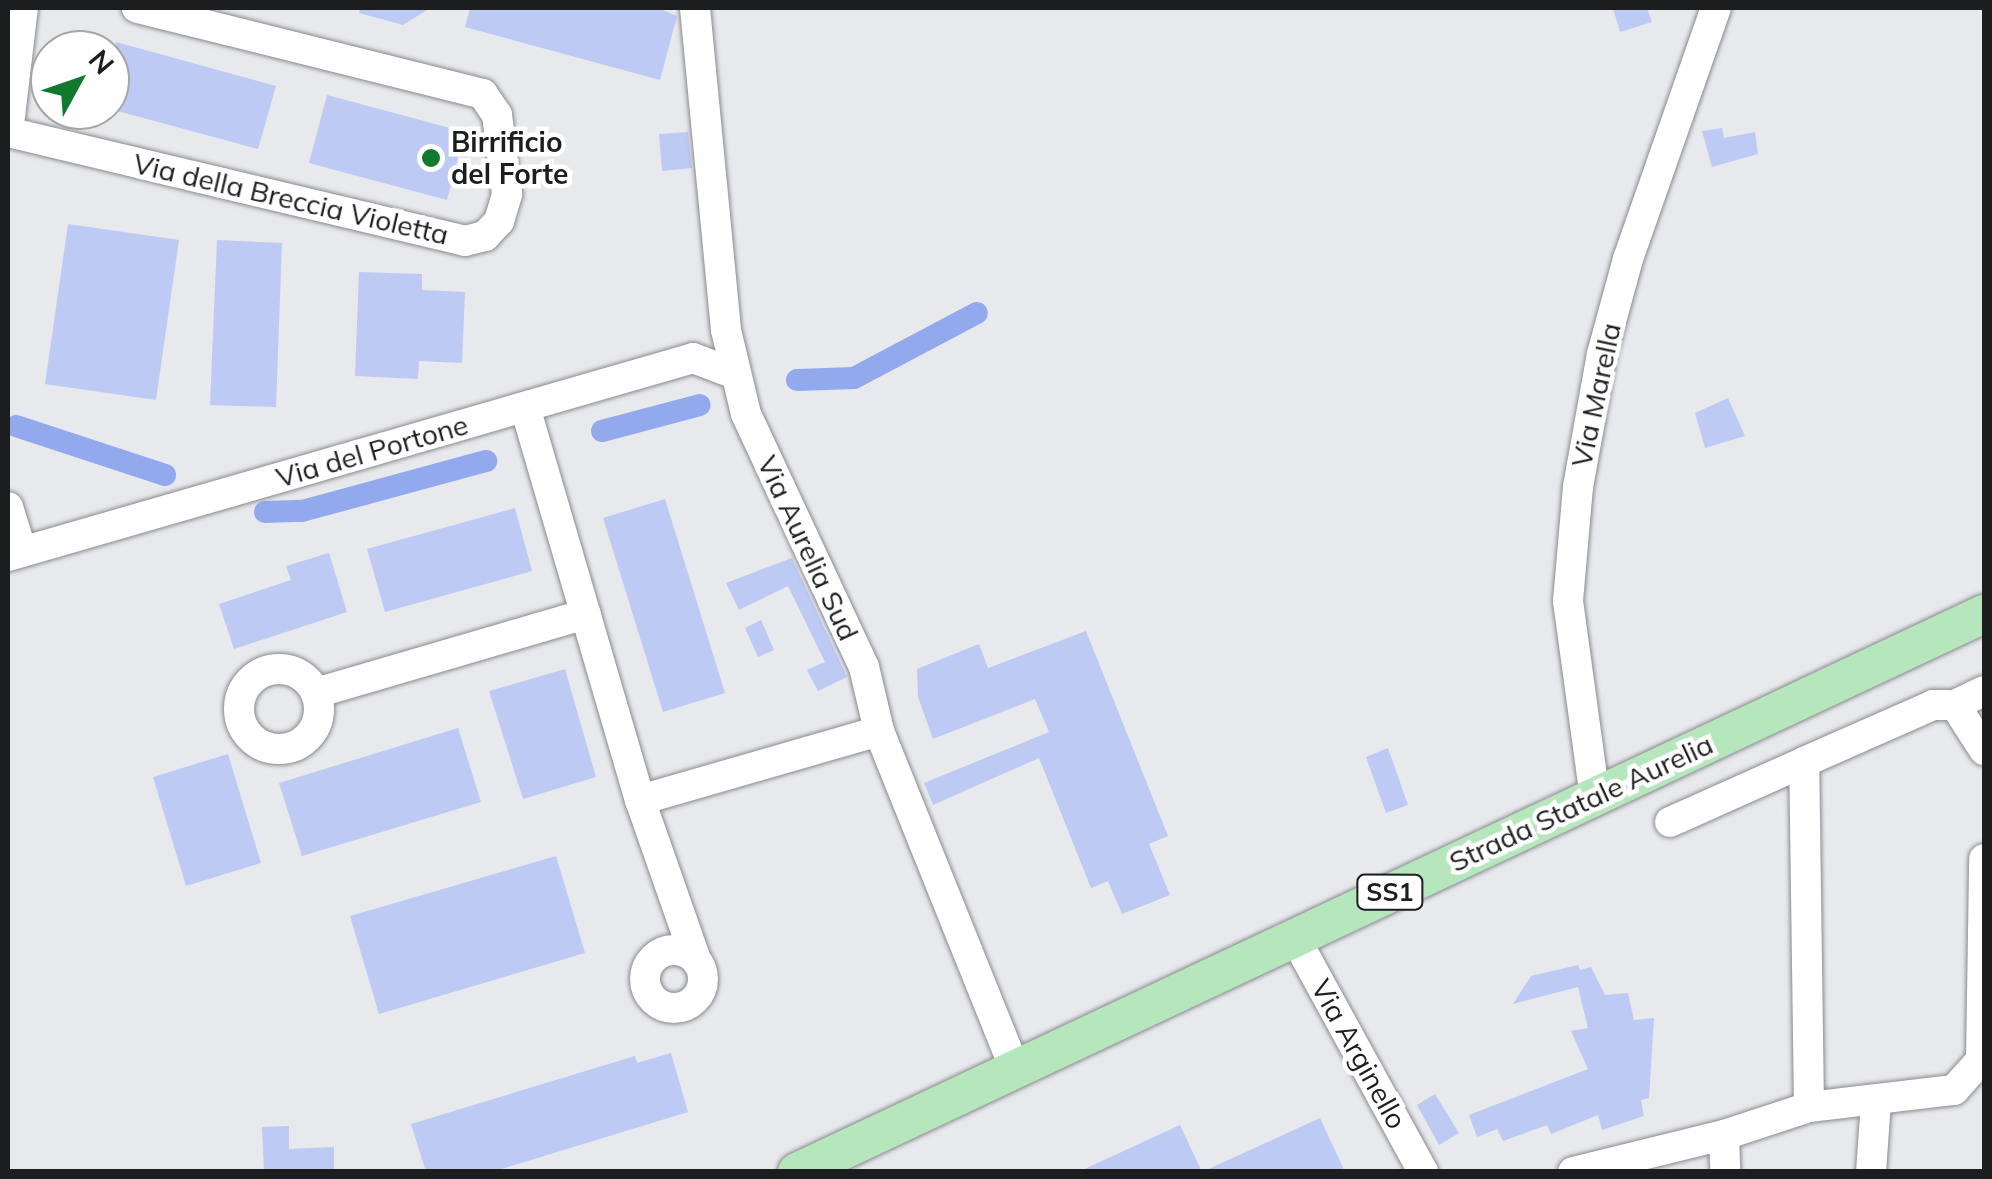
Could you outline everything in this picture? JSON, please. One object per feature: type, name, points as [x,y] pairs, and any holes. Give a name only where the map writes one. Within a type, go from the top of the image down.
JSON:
[{"type":"main road","name":"Strada Statale Aurelia","points":[[797,1172],[1984,614]]},
{"type":"street","points":[[8,133],[24,8]]},
{"type":"street","name":"Via della Breccia Violetta","points":[[8,133],[465,241],[485,236],[500,222],[507,194],[497,115],[483,94],[137,8]]},
{"type":"street","name":"Via Aurelia Sud","points":[[696,8],[726,330],[746,414],[864,667],[879,731],[1014,1067]]},
{"type":"street","name":"Via Marella","points":[[1594,798],[1568,601],[1578,486],[1602,354],[1628,260],[1716,8]]},
{"type":"street","name":"Via del Portone","points":[[15,554],[693,358],[735,374]]},
{"type":"street","points":[[525,407],[640,800],[696,960]]},
{"type":"street","points":[[8,506],[15,554]]},
{"type":"street","points":[[316,693],[586,614]]},
{"type":"street","points":[[1670,822],[1933,705],[1956,705],[1984,692]]},
{"type":"street","points":[[1956,705],[1984,750]]},
{"type":"street","points":[[640,800],[879,731]]},
{"type":"street","points":[[1804,762],[1810,1107]]},
{"type":"street","points":[[1573,1172],[1724,1135],[1810,1107],[1954,1090],[1981,1060],[1984,859]]},
{"type":"street","name":"Via Arginello","points":[[1294,936],[1423,1172]]},
{"type":"street","points":[[1871,1172],[1876,1102]]},
{"type":"street","points":[[1724,1135],[1725,1172]]},
{"type":"building","points":[[360,8],[430,8],[403,25],[359,13]]},
{"type":"building","points":[[470,8],[658,8],[677,16],[660,80],[465,27]]},
{"type":"building","points":[[1613,8],[1647,8],[1652,22],[1620,32]]},
{"type":"building","points":[[130,46],[276,86],[258,149],[130,114]]},
{"type":"building","points":[[327,95],[465,132],[447,200],[309,163]]},
{"type":"building","points":[[1722,128],[1724,138],[1755,132],[1758,154],[1712,167],[1702,131]]},
{"type":"building","points":[[688,132],[692,168],[662,171],[659,134]]},
{"type":"building","points":[[68,224],[179,240],[156,400],[45,384]]},
{"type":"building","points":[[217,240],[282,243],[276,407],[210,405]]},
{"type":"building","points":[[359,272],[422,274],[422,290],[465,292],[462,363],[419,361],[418,379],[355,376]]},
{"type":"building","points":[[1728,398],[1745,436],[1705,448],[1695,413]]},
{"type":"building","points":[[665,499],[725,693],[663,712],[603,518]]},
{"type":"building","points":[[515,508],[532,571],[385,612],[367,549]]},
{"type":"building","points":[[329,553],[347,612],[234,649],[219,604],[291,580],[286,566]]},
{"type":"building","points":[[792,558],[847,677],[818,691],[807,670],[825,662],[788,586],[739,610],[726,583]]},
{"type":"building","points":[[761,620],[774,650],[758,657],[745,628]]},
{"type":"building","points":[[1086,631],[1168,836],[1149,844],[1170,895],[1122,914],[1108,881],[1091,888],[1039,758],[933,805],[924,783],[1049,732],[1035,699],[933,739],[918,697],[917,669],[979,644],[988,668]]},
{"type":"building","points":[[565,669],[596,777],[523,799],[489,691]]},
{"type":"building","points":[[458,728],[481,802],[302,856],[279,783]]},
{"type":"building","points":[[1388,748],[1408,805],[1386,813],[1366,757]]},
{"type":"building","points":[[228,754],[261,863],[186,886],[153,777]]},
{"type":"building","points":[[556,856],[585,953],[379,1014],[350,916]]},
{"type":"building","points":[[1578,965],[1580,970],[1591,967],[1605,995],[1628,993],[1634,1020],[1654,1018],[1649,1098],[1641,1100],[1644,1116],[1602,1130],[1598,1115],[1551,1134],[1547,1125],[1503,1141],[1497,1129],[1477,1137],[1469,1115],[1588,1069],[1571,1031],[1588,1028],[1578,987],[1513,1004],[1531,976]]},
{"type":"building","points":[[671,1053],[688,1112],[492,1172],[426,1172],[411,1124],[635,1056],[637,1063]]},
{"type":"building","points":[[1435,1094],[1459,1133],[1439,1145],[1417,1105]]},
{"type":"building","points":[[1320,1118],[1345,1172],[1202,1172]]},
{"type":"building","points":[[1180,1125],[1202,1172],[1078,1172]]},
{"type":"building","points":[[289,1126],[289,1149],[334,1147],[334,1172],[264,1172],[262,1127]]},
{"type":"waterway","points":[[797,380],[854,378],[977,313]]},
{"type":"waterway","points":[[602,431],[700,405]]},
{"type":"waterway","points":[[16,426],[165,475]]},
{"type":"waterway","points":[[265,512],[302,511],[486,461]]},
{"type":"place","name":"Birrificio del Forte","points":[[431,158]]}]
